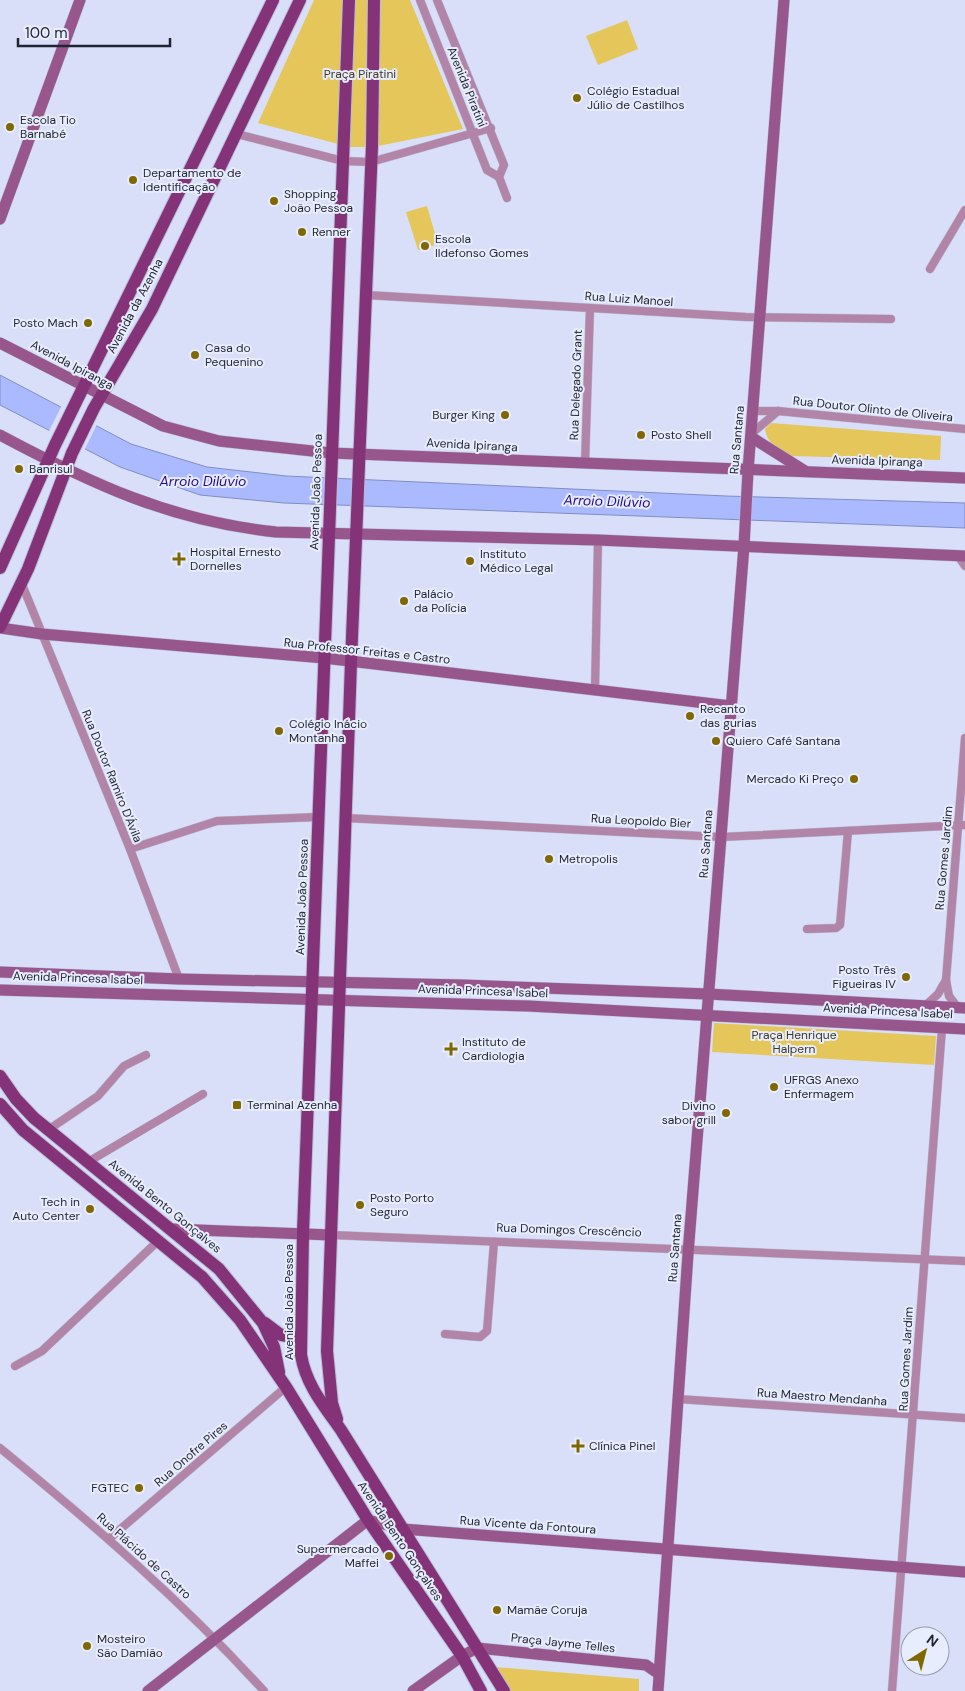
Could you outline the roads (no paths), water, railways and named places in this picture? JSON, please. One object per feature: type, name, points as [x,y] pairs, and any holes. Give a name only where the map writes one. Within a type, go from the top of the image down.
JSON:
[{"type":"main road","points":[[1,216],[80,0]]},
{"type":"main road","name":"Avenida da Azenha","points":[[0,568],[55,445],[273,0]]},
{"type":"main road","name":"Avenida da Azenha","points":[[0,628],[21,582],[72,454],[94,408],[152,309],[300,0]]},
{"type":"main road","name":"Avenida João Pessoa","points":[[341,1430],[308,1381],[304,1369],[300,1338],[348,0]]},
{"type":"main road","points":[[341,1430],[332,1403],[328,1351],[351,662],[371,162],[374,0]]},
{"type":"main road","name":"Rua Santana","points":[[658,1691],[688,1248],[744,546],[747,476],[784,0]]},
{"type":"main road","name":"Avenida Ipiranga","points":[[0,343],[102,397],[163,426],[218,441],[331,453],[585,464],[747,476],[806,472],[965,478]]},
{"type":"main road","points":[[0,435],[66,470],[140,502],[186,517],[241,528],[329,534],[598,540],[962,556]]},
{"type":"main road","points":[[751,435],[806,472]]},
{"type":"main road","name":"Rua Professor Freitas e Castro","points":[[0,628],[42,634],[324,658],[731,706]]},
{"type":"main road","name":"Avenida Princesa Isabel","points":[[0,972],[178,979],[313,980],[708,994],[961,1008]]},
{"type":"main road","name":"Avenida Princesa Isabel","points":[[0,990],[339,999],[707,1014],[965,1029]]},
{"type":"main road","name":"Avenida Bento Gonçalves","points":[[0,1076],[16,1099],[48,1130],[219,1269],[263,1322],[274,1347],[284,1383]]},
{"type":"main road","name":"Avenida Bento Gonçalves","points":[[0,1104],[23,1130],[202,1278],[240,1320],[284,1383],[368,1520],[462,1656],[481,1691]]},
{"type":"main road","name":"Rua Domingos Crescêncio","points":[[172,1229],[331,1235]]},
{"type":"main road","points":[[263,1322],[281,1335],[300,1338]]},
{"type":"main road","name":"Avenida Bento Gonçalves","points":[[341,1430],[504,1691]]},
{"type":"main road","points":[[148,1691],[368,1520]]},
{"type":"main road","name":"Rua Vicente da Fontoura","points":[[368,1520],[404,1529],[965,1572]]},
{"type":"main road","points":[[413,1691],[462,1656],[477,1648]]},
{"type":"main road","name":"Praça Jayme Telles","points":[[477,1648],[646,1665]]},
{"type":"main road","points":[[658,1674],[646,1665],[660,1658]]},
{"type":"street","name":"Avenida Piratini","points":[[420,0],[487,170],[499,178],[507,198]]},
{"type":"street","name":"Avenida Piratini","points":[[437,0],[491,128],[504,165],[499,178]]},
{"type":"street","points":[[237,134],[343,161],[371,162],[474,135],[491,128]]},
{"type":"street","points":[[930,269],[965,210]]},
{"type":"street","name":"Rua Luiz Manoel","points":[[366,295],[760,317],[891,319]]},
{"type":"street","name":"Rua Delegado Grant","points":[[585,464],[590,308]]},
{"type":"street","name":"Rua Doutor Olinto de Oliveira","points":[[753,411],[778,411],[965,429]]},
{"type":"street","name":"Rua Doutor Olinto de Oliveira","points":[[751,435],[778,411]]},
{"type":"street","points":[[595,690],[598,540]]},
{"type":"street","points":[[962,556],[965,566]]},
{"type":"street","name":"Rua Doutor Ramiro D'Ávila","points":[[21,582],[130,849],[178,979]]},
{"type":"street","name":"Rua Gomes Jardim","points":[[961,1008],[949,996],[946,980],[962,825],[965,738]]},
{"type":"street","points":[[130,849],[217,821],[318,817]]},
{"type":"street","name":"Rua Leopoldo Bier","points":[[346,818],[721,836],[962,825]]},
{"type":"street","points":[[807,929],[840,926],[848,831]]},
{"type":"street","points":[[925,1006],[938,994],[946,980]]},
{"type":"street","name":"Rua Gomes Jardim","points":[[892,1691],[942,1028]]},
{"type":"street","points":[[48,1130],[98,1096],[124,1066],[146,1055]]},
{"type":"street","points":[[88,1162],[204,1094]]},
{"type":"street","name":"Rua Domingos Crescêncio","points":[[331,1235],[688,1248],[965,1261]]},
{"type":"street","points":[[15,1366],[42,1351],[158,1241]]},
{"type":"street","points":[[445,1334],[480,1337],[487,1331],[494,1242]]},
{"type":"street","name":"Rua Onofre Pires","points":[[110,1538],[284,1383]]},
{"type":"street","name":"Rua Maestro Mendanha","points":[[678,1399],[965,1418]]},
{"type":"street","name":"Rua Plácido de Castro","points":[[0,1448],[110,1538],[215,1638],[264,1691]]},
{"type":"water","name":"Arroio Dilúvio","points":[[0,375],[131,444],[207,467],[286,476],[726,496],[965,503],[965,528],[284,503],[200,495],[120,467],[0,405]]},
{"type":"place","name":"Colégio Estadual Júlio de Castilhos","points":[[577,98]]},
{"type":"place","name":"Escola Tio Barnabé","points":[[10,127]]},
{"type":"place","name":"Departamento de Identificação","points":[[133,180]]},
{"type":"place","name":"Shopping João Pessoa","points":[[274,201]]},
{"type":"place","name":"Renner","points":[[302,232]]},
{"type":"place","name":"Escola Ildefonso Gomes","points":[[425,246]]},
{"type":"place","name":"Posto Mach","points":[[88,323]]},
{"type":"place","name":"Casa do Pequenino","points":[[195,355]]},
{"type":"place","name":"Burger King","points":[[505,415]]},
{"type":"place","name":"Posto Shell","points":[[641,435]]},
{"type":"place","name":"Banrisul","points":[[19,469]]},
{"type":"place","name":"Hospital Ernesto Dornelles","points":[[179,559]]},
{"type":"place","name":"Instituto Médico Legal","points":[[470,561]]},
{"type":"place","name":"Palácio da Polícia","points":[[404,601]]},
{"type":"place","name":"Recanto das gurias","points":[[690,716]]},
{"type":"place","name":"Colégio Inácio Montanha","points":[[279,731]]},
{"type":"place","name":"Quiero Café Santana","points":[[716,741]]},
{"type":"place","name":"Mercado Ki Preço","points":[[854,779]]},
{"type":"place","name":"Metropolis","points":[[549,859]]},
{"type":"place","name":"Posto Três Figueiras IV","points":[[906,977]]},
{"type":"place","name":"Instituto de Cardiologia","points":[[451,1049]]},
{"type":"place","name":"UFRGS Anexo Enfermagem","points":[[774,1087]]},
{"type":"place","name":"Terminal Azenha","points":[[237,1105]]},
{"type":"place","name":"Divino sabor grill","points":[[726,1113]]},
{"type":"place","name":"Posto Porto Seguro","points":[[360,1205]]},
{"type":"place","name":"Tech in Auto Center","points":[[90,1209]]},
{"type":"place","name":"Clínica Pinel","points":[[578,1446]]},
{"type":"place","name":"FGTEC","points":[[139,1488]]},
{"type":"place","name":"Supermercado Maffei","points":[[389,1556]]},
{"type":"place","name":"Mamãe Coruja","points":[[497,1610]]},
{"type":"place","name":"Mosteiro São Damião","points":[[87,1646]]},
{"type":"park label","name":"Praça Piratini","points":[[360,74]]},
{"type":"park label","name":"Praça Henrique Halpern","points":[[794,1042]]}]
